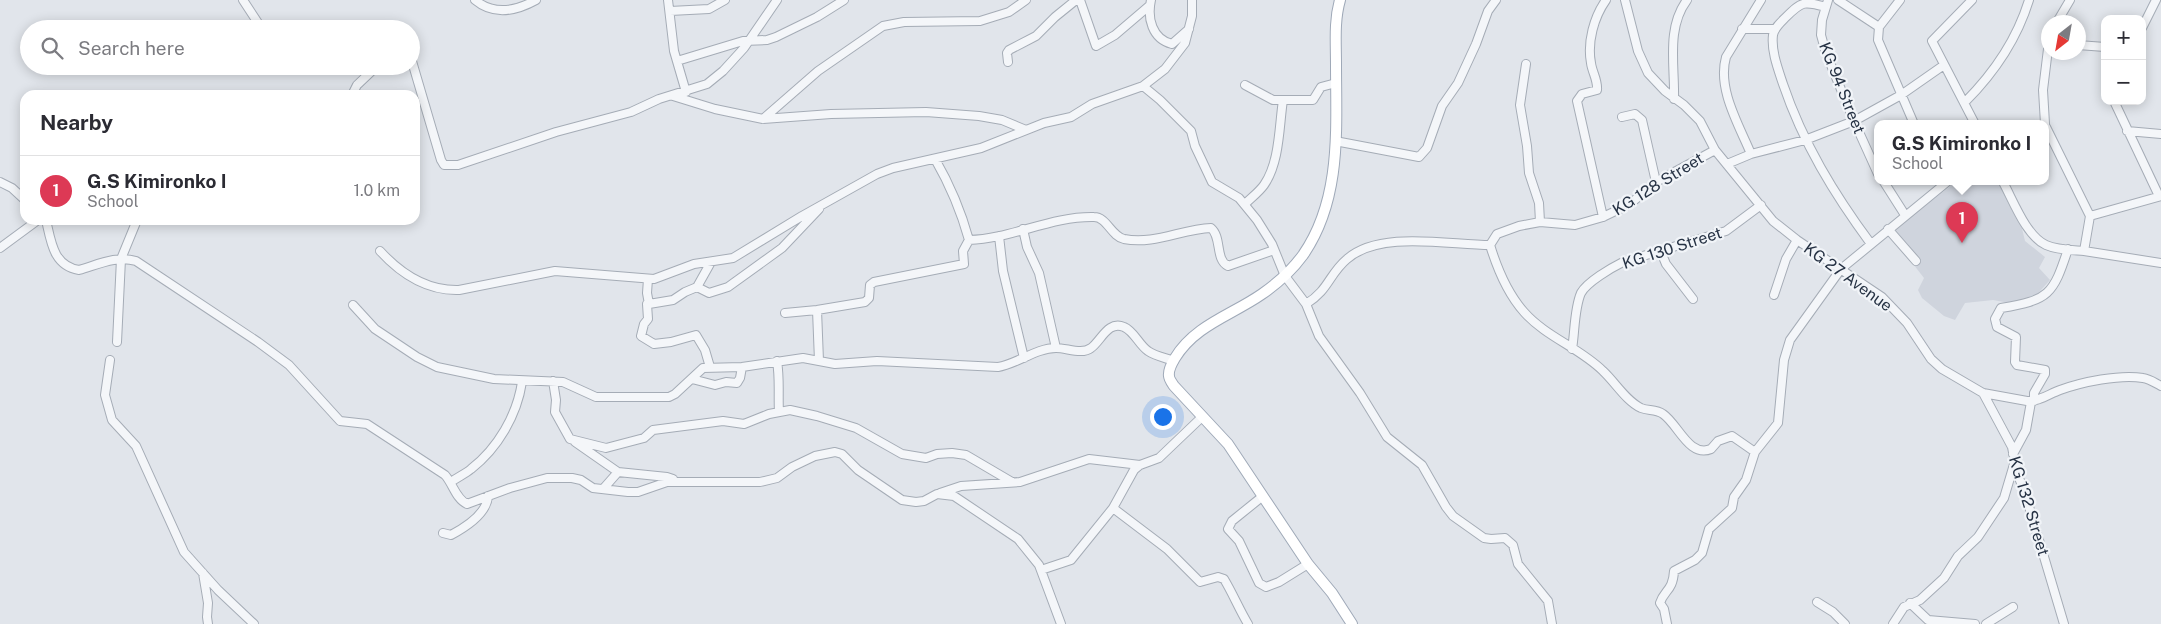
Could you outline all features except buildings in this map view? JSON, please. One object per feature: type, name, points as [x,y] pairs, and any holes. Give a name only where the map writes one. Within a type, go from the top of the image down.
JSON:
[{"type":"main road","points":[[1340,0],[1335,30],[1335,141],[1330,187],[1323,215],[1303,256],[1285,276],[1260,296],[1205,326],[1184,345],[1174,361],[1169,376],[1174,386],[1228,444],[1308,564],[1332,593],[1352,624]]},
{"type":"street","points":[[243,0],[256,20]]},
{"type":"street","points":[[475,0],[490,10],[502,12],[527,5],[536,0]]},
{"type":"street","points":[[668,0],[676,61],[686,92]]},
{"type":"street","points":[[670,11],[709,10],[725,0]]},
{"type":"street","points":[[416,75],[441,160],[444,165],[458,165],[556,132],[631,112],[643,105],[686,92],[712,81],[749,41],[777,0]]},
{"type":"street","points":[[676,61],[749,41],[767,40],[776,37],[817,17],[844,0]]},
{"type":"street","points":[[763,119],[818,72],[883,26],[904,22],[980,20],[1009,12],[1026,0]]},
{"type":"street","points":[[1008,62],[1007,53],[1036,36],[1076,0]]},
{"type":"street","points":[[1080,0],[1096,46],[1114,35],[1150,3]]},
{"type":"street","points":[[380,251],[405,274],[432,287],[446,290],[459,290],[555,271],[648,279],[667,275],[694,264],[726,260],[742,254],[826,202],[877,174],[893,168],[981,148],[1044,123],[1071,118],[1092,104],[1143,86],[1165,69],[1185,43],[1190,28],[1192,0]]},
{"type":"street","points":[[1335,141],[1419,157],[1427,148],[1442,106],[1458,83],[1476,44],[1488,10],[1496,0]]},
{"type":"street","points":[[1603,218],[1577,101],[1580,95],[1597,90],[1598,84],[1591,63],[1592,37],[1594,21],[1606,0]]},
{"type":"street","name":"KG 27 Avenue","points":[[1625,0],[1638,51],[1644,66],[1653,80],[1674,99],[1684,105],[1700,121],[1714,150],[1773,221],[1797,240],[1842,269],[1894,309],[1936,365],[1958,380],[1983,393],[2032,401]]},
{"type":"street","points":[[1674,99],[1673,33],[1678,16],[1687,0]]},
{"type":"street","points":[[1752,154],[1727,95],[1724,66],[1726,57],[1760,0]]},
{"type":"street","points":[[1838,0],[1879,27]]},
{"type":"street","points":[[1900,0],[1879,27],[1877,33],[1880,49],[1912,120]]},
{"type":"street","points":[[1972,0],[1932,41],[1973,120]]},
{"type":"street","points":[[1964,102],[1987,79],[1999,61],[2028,0]]},
{"type":"street","points":[[2146,20],[2156,0]]},
{"type":"street","points":[[2060,15],[2066,1]]},
{"type":"street","points":[[1827,3],[1803,2],[1798,6],[1775,29],[1773,35],[1774,52],[1788,99],[1805,140],[1831,188],[1870,244]]},
{"type":"street","points":[[1150,3],[1150,23],[1161,38],[1168,43],[1176,42],[1190,28]]},
{"type":"street","name":"KG 94 Street","points":[[1827,3],[1822,20],[1821,34],[1826,53],[1874,165]]},
{"type":"street","points":[[1742,29],[1775,29]]},
{"type":"street","points":[[2086,46],[2101,47]]},
{"type":"street","points":[[2043,120],[2046,60]]},
{"type":"street","points":[[1526,64],[1520,105],[1527,146],[1529,173],[1539,203],[1540,222]]},
{"type":"street","points":[[1727,164],[1752,154],[1805,140],[1854,121],[1901,95],[1944,65]]},
{"type":"street","points":[[354,90],[368,75]]},
{"type":"street","points":[[1245,85],[1273,100],[1313,100],[1321,87],[1336,82]]},
{"type":"street","points":[[1143,86],[1192,131],[1195,146],[1212,182],[1231,192],[1245,204],[1266,233],[1285,276],[1306,304],[1322,340],[1360,393],[1384,433],[1422,465],[1451,513],[1484,538],[1505,538],[1510,541],[1518,564],[1548,601],[1552,624]]},
{"type":"street","points":[[672,95],[715,109],[763,119],[831,114],[926,112],[979,116],[1002,120],[1026,130]]},
{"type":"street","points":[[1245,204],[1263,187],[1269,178],[1276,149],[1283,100]]},
{"type":"street","points":[[2090,216],[2160,196],[2116,105]]},
{"type":"street","points":[[1622,117],[1635,114],[1642,120],[1656,182]]},
{"type":"street","points":[[2127,131],[2161,134]]},
{"type":"street","points":[[2049,136],[2090,216],[2084,251]]},
{"type":"street","name":"KG 128 Street","points":[[1490,245],[1501,232],[1540,222],[1575,225],[1603,218],[1630,204],[1656,182],[1714,150]]},
{"type":"street","points":[[786,313],[865,302],[869,298],[870,285],[874,282],[964,264],[963,251],[969,240],[954,192],[936,159]]},
{"type":"street","points":[[0,182],[12,188],[20,195]]},
{"type":"street","points":[[1886,185],[1906,215]]},
{"type":"street","points":[[1667,624],[1664,609],[1660,603],[1670,590],[1674,571],[1695,560],[1702,553],[1711,526],[1732,508],[1734,497],[1746,480],[1755,452],[1778,423],[1784,360],[1790,340],[1842,269],[1943,185]]},
{"type":"street","points":[[2005,185],[2033,235],[2046,245],[2161,263]]},
{"type":"street","points":[[696,288],[709,293],[728,287],[790,242],[826,202]]},
{"type":"street","name":"KG 130 Street","points":[[1572,349],[1578,304],[1584,289],[1609,269],[1622,262],[1661,252],[1726,231],[1761,205]]},
{"type":"street","points":[[969,240],[982,240],[1023,229],[1094,217],[1104,222],[1114,235],[1123,239],[1145,241],[1211,228],[1215,232],[1223,262],[1228,266],[1274,250]]},
{"type":"street","points":[[0,248],[31,225]]},
{"type":"street","points":[[47,225],[56,256],[73,269],[79,270],[121,259],[136,262],[258,342],[289,365],[340,421],[366,424],[445,475],[458,496],[467,504],[526,483],[546,478],[572,478],[581,480],[593,488],[638,492],[667,482],[677,481],[760,482],[777,478],[792,467],[815,456],[835,452],[842,454],[858,470],[902,500],[910,502],[924,501],[937,494],[961,486],[1012,482],[1033,478],[1089,459],[1140,465],[1159,458],[1202,417]]},
{"type":"street","points":[[117,342],[116,322],[120,295],[121,259],[135,225]]},
{"type":"street","points":[[1023,229],[1027,247],[1039,273],[1056,348]]},
{"type":"street","points":[[1888,229],[1916,261]]},
{"type":"street","points":[[999,236],[1003,271],[1024,358]]},
{"type":"street","points":[[1774,295],[1786,259],[1797,240]]},
{"type":"street","points":[[1306,304],[1320,294],[1346,259],[1362,250],[1375,246],[1410,241],[1490,245],[1494,259],[1522,310],[1549,333],[1598,366],[1636,405],[1665,416],[1694,448],[1703,452],[1718,441],[1732,436],[1755,452]]},
{"type":"street","points":[[1893,624],[1902,609],[1910,603],[1920,600],[1944,578],[1958,556],[1978,537],[2004,498],[2014,457],[2026,430],[2034,393],[2045,374],[2044,370],[2017,365],[2015,362],[2016,337],[1997,327],[1995,319],[2001,308],[2022,306],[2046,296],[2058,277],[2068,249]]},
{"type":"street","points":[[1661,252],[1666,264],[1693,299]]},
{"type":"street","points":[[649,304],[673,300],[685,292],[696,288],[711,262]]},
{"type":"street","points":[[648,279],[648,319],[644,324],[641,336],[654,344],[671,342],[696,335],[705,350],[710,367]]},
{"type":"street","points":[[353,305],[375,329],[417,357],[437,367],[494,379],[522,382],[563,382],[596,397],[659,398],[675,394],[699,370],[710,367],[742,367],[803,358],[835,364],[877,361],[980,368],[1012,365],[1024,358],[1056,348],[1086,351],[1096,344],[1112,326],[1124,327],[1150,352],[1174,361]]},
{"type":"street","points":[[817,310],[819,361]]},
{"type":"street","points":[[110,360],[105,395],[112,420],[136,446],[184,552],[218,590],[254,624]]},
{"type":"street","points":[[777,361],[780,381],[779,412]]},
{"type":"street","points":[[692,379],[715,385],[726,382],[737,383],[742,367]]},
{"type":"street","points":[[2032,401],[2061,389],[2129,376],[2144,378],[2161,386]]},
{"type":"street","points":[[553,381],[556,400],[555,412],[570,439],[618,472],[667,477],[677,481]]},
{"type":"street","points":[[451,482],[470,471],[494,446],[514,412],[522,382]]},
{"type":"street","name":"KG 132 Street","points":[[1983,393],[2014,457],[2064,624]]},
{"type":"street","points":[[570,439],[606,448],[644,438],[653,430],[723,421],[744,424],[769,414],[790,410],[856,428],[880,444],[912,457],[926,458],[937,454],[952,453],[966,455],[1012,482]]},
{"type":"street","points":[[1041,570],[1071,560],[1113,508],[1130,476],[1140,465]]},
{"type":"street","points":[[602,489],[618,472]]},
{"type":"street","points":[[937,494],[954,496],[1018,539],[1030,552],[1041,570],[1061,624]]},
{"type":"street","points":[[443,533],[451,534],[469,524],[486,507],[488,496]]},
{"type":"street","points":[[1263,496],[1232,521],[1228,529],[1239,541],[1259,582],[1266,587],[1279,582],[1308,564]]},
{"type":"street","points":[[1113,508],[1167,550],[1200,582],[1218,577],[1224,579],[1248,624]]},
{"type":"street","points":[[203,573],[208,603],[208,624]]},
{"type":"street","points":[[1817,602],[1833,612],[1845,624]]},
{"type":"street","points":[[1910,603],[1928,620],[1975,624]]},
{"type":"street","points":[[1986,624],[2013,607]]},
{"type":"shaded area","points":[[1952,185],[2002,185],[2017,208],[2025,241],[2045,257],[2039,268],[2050,280],[2032,300],[2015,304],[1993,300],[1965,303],[1955,320],[1944,316],[1922,298],[1918,290],[1924,278],[1889,233]]},
{"type":"place","name":"G.S Kimironko I","points":[[1962,243]]}]
